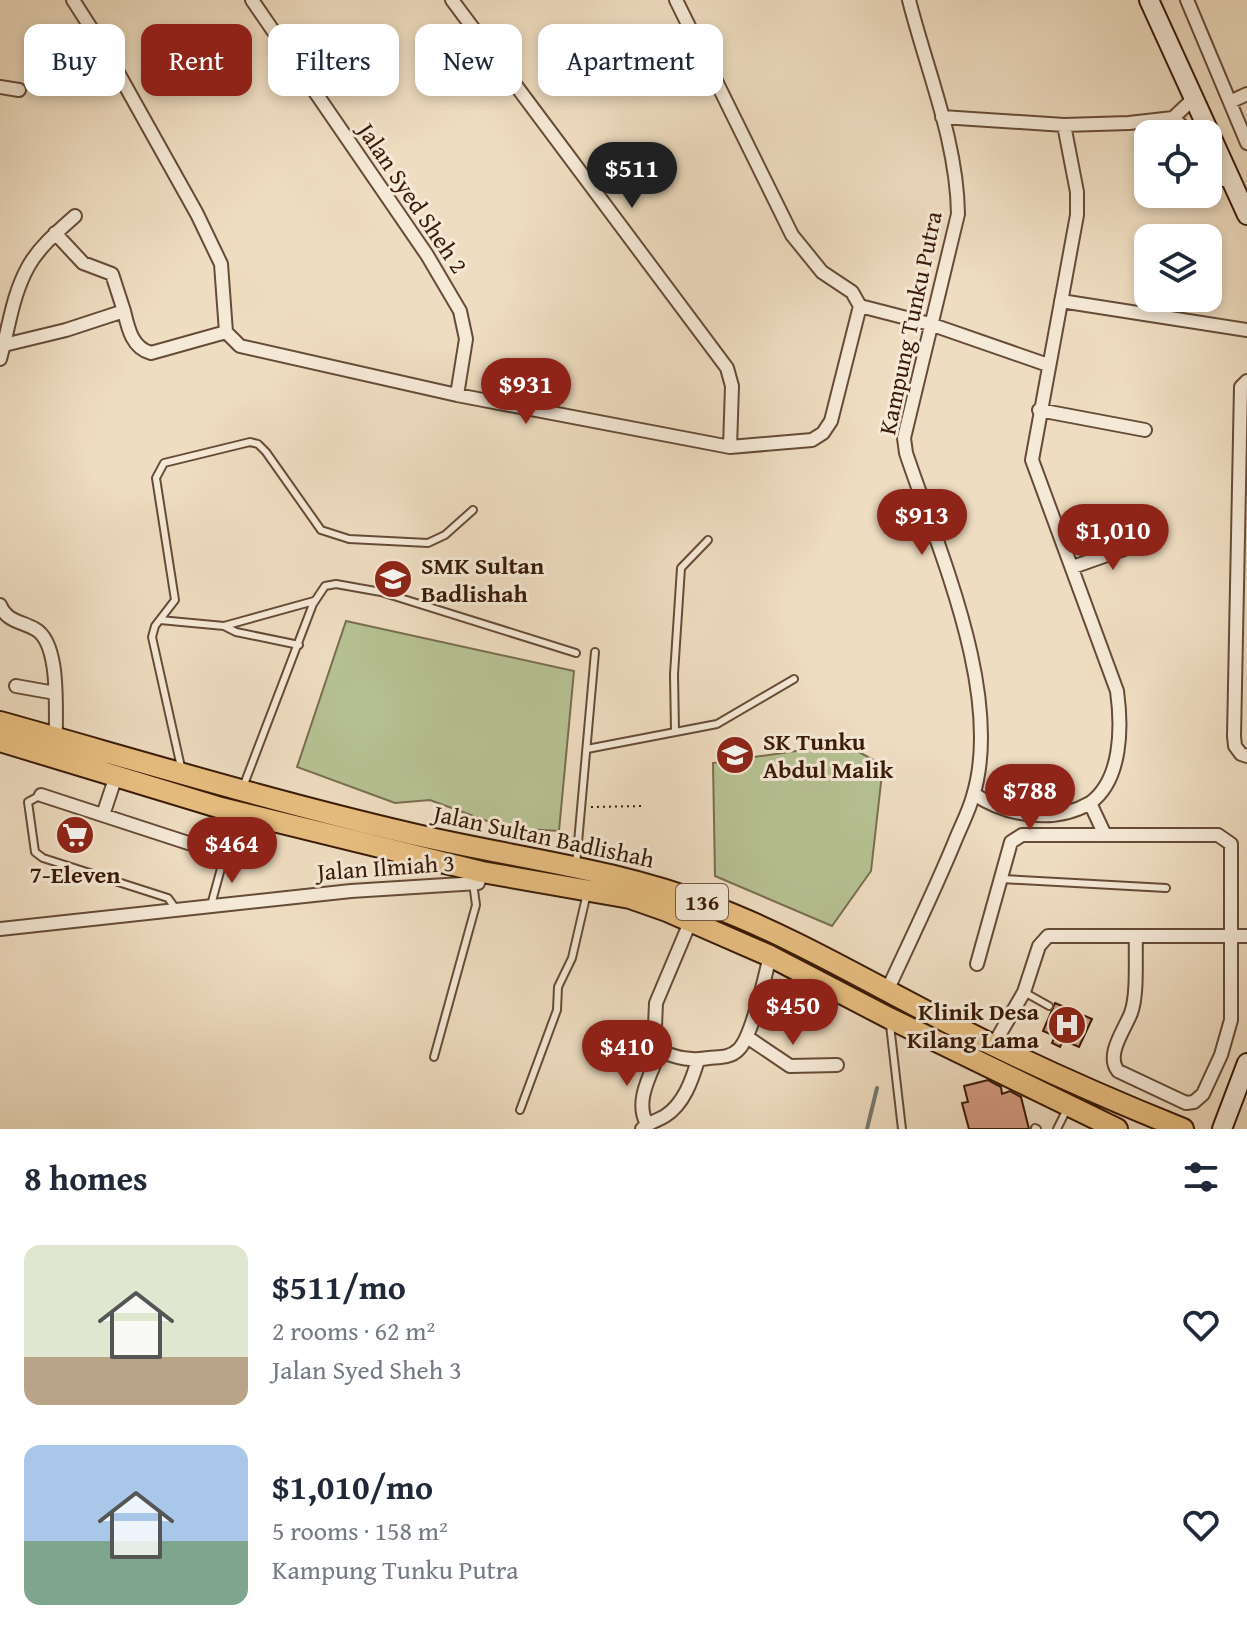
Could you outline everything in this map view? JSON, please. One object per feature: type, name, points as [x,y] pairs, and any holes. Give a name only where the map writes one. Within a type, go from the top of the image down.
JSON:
[{"type":"main road","name":"Jalan Sultan Badlishah","points":[[0,722],[242,791],[461,846],[618,877],[711,905],[1116,1102],[1183,1129]]},
{"type":"main road","name":"Jalan Sultan Badlishah","points":[[0,741],[206,805],[478,878],[630,898],[691,920],[770,956],[1117,1129]]},
{"type":"main road","points":[[270,820],[260,813],[260,806],[274,799]]},
{"type":"street","points":[[73,0],[107,53],[197,214],[221,264],[229,336],[240,346],[457,395],[730,447],[812,440],[823,433],[831,421],[860,306],[852,292],[822,272],[792,235],[676,0]]},
{"type":"street","name":"Jalan Syed Sheh 2","points":[[252,0],[427,255],[460,311],[466,339],[457,395]]},
{"type":"street","points":[[452,0],[727,368],[732,386],[730,447]]},
{"type":"street","name":"Kampung Tunku Putra","points":[[887,991],[974,794],[981,724],[977,680],[959,612],[906,453],[904,438],[958,214],[952,156],[909,0]]},
{"type":"street","points":[[1149,0],[1246,212]]},
{"type":"street","points":[[1187,0],[1247,143]]},
{"type":"street","points":[[0,87],[19,90]]},
{"type":"street","points":[[1230,102],[1247,94]]},
{"type":"street","points":[[942,117],[1064,125],[1173,118],[1193,99]]},
{"type":"street","points":[[974,794],[997,807],[1041,815],[1065,813],[1100,796],[1115,768],[1119,708],[1117,691],[1032,460],[1077,206],[1064,125]]},
{"type":"street","points":[[1222,177],[1246,212]]},
{"type":"street","points":[[0,359],[11,310],[28,267],[55,233],[75,216]]},
{"type":"street","points":[[55,233],[83,263],[112,274],[134,341],[142,351],[151,353],[229,336]]},
{"type":"street","points":[[1061,301],[1247,330]]},
{"type":"street","points":[[860,306],[930,324],[1048,365]]},
{"type":"street","points":[[4,345],[66,330],[124,311]]},
{"type":"street","points":[[1247,381],[1241,387],[1234,736],[1235,746],[1247,756]]},
{"type":"street","points":[[1039,410],[1145,430]]},
{"type":"street","points":[[1073,567],[1141,543]]},
{"type":"street","points":[[0,605],[4,614],[20,624],[37,629],[48,643],[54,673],[56,737]]},
{"type":"street","points":[[16,686],[55,693]]},
{"type":"street","points":[[103,815],[116,776]]},
{"type":"street","points":[[41,795],[222,854]]},
{"type":"street","points":[[1090,803],[1105,835]]},
{"type":"street","points":[[977,964],[1011,842],[1022,835],[1218,835],[1226,838],[1231,844],[1231,1020],[1221,1055],[1203,1094],[1194,1102],[1186,1103],[1118,1071],[1114,1066],[1112,1060],[1133,1008],[1136,937]]},
{"type":"street","name":"Jalan Ilmiah 3","points":[[0,929],[478,878]]},
{"type":"street","points":[[691,920],[656,1003],[655,1026],[660,1051],[642,1098],[645,1126],[668,1114],[689,1087],[698,1060]]},
{"type":"street","points":[[994,1044],[1024,992],[1039,946],[1048,936],[1247,936]]},
{"type":"street","points":[[660,1051],[678,1059],[698,1060],[729,1056],[739,1050],[747,1037],[770,956]]},
{"type":"street","points":[[747,1037],[790,1066],[837,1065]]},
{"type":"street","points":[[1222,1129],[1247,1063]]},
{"type":"lane","points":[[182,774],[152,637],[155,626],[175,600],[156,478],[164,463],[250,442],[258,444],[321,530],[349,539],[428,543],[445,535],[473,510]]},
{"type":"lane","points":[[675,731],[674,674],[681,568],[708,540]]},
{"type":"lane","points":[[242,791],[314,601],[325,586],[336,584],[381,592],[576,653]]},
{"type":"lane","points":[[160,620],[224,626],[314,601]]},
{"type":"lane","points":[[224,626],[236,632],[299,645]]},
{"type":"lane","points":[[575,868],[595,652]]},
{"type":"lane","points":[[587,749],[717,724],[794,679]]},
{"type":"lane","points":[[41,795],[28,802],[35,852],[56,862],[168,898],[177,909]]},
{"type":"lane","points":[[211,905],[223,861],[222,854]]},
{"type":"lane","points":[[434,1057],[476,905],[478,878]]},
{"type":"lane","points":[[1002,879],[1166,888]]},
{"type":"lane","points":[[520,1110],[557,1010],[558,987],[572,958],[587,890]]},
{"type":"lane","points":[[1024,992],[1049,1006]]},
{"type":"lane","points":[[889,1018],[902,1129]]},
{"type":"lane","points":[[1057,1129],[1069,1106]]},
{"type":"path","points":[[582,808],[642,806]]},
{"type":"green space","points":[[346,621],[574,671],[559,831],[506,828],[430,800],[395,803],[297,767]]},
{"type":"green space","points":[[844,744],[883,765],[871,871],[832,926],[715,876],[713,763]]},
{"type":"building","name":"Klinik Desa Kilang Lama","points":[[1055,1003],[1092,1019],[1079,1047],[1063,1040],[1060,1047],[1052,1043],[1055,1036],[1043,1031]]},
{"type":"building","points":[[988,1080],[1001,1087],[1002,1094],[1010,1091],[1021,1097],[1029,1129],[969,1129],[962,1103],[968,1102],[964,1086]]},
{"type":"waterway","points":[[867,1129],[877,1088]]},
{"type":"place","name":"SMK Sultan Badlishah","points":[[393,579]]},
{"type":"place","name":"SK Tunku Abdul Malik","points":[[735,755]]},
{"type":"place","name":"7-Eleven","points":[[75,835]]},
{"type":"place","name":"Klinik Desa Kilang Lama","points":[[1067,1025]]}]
